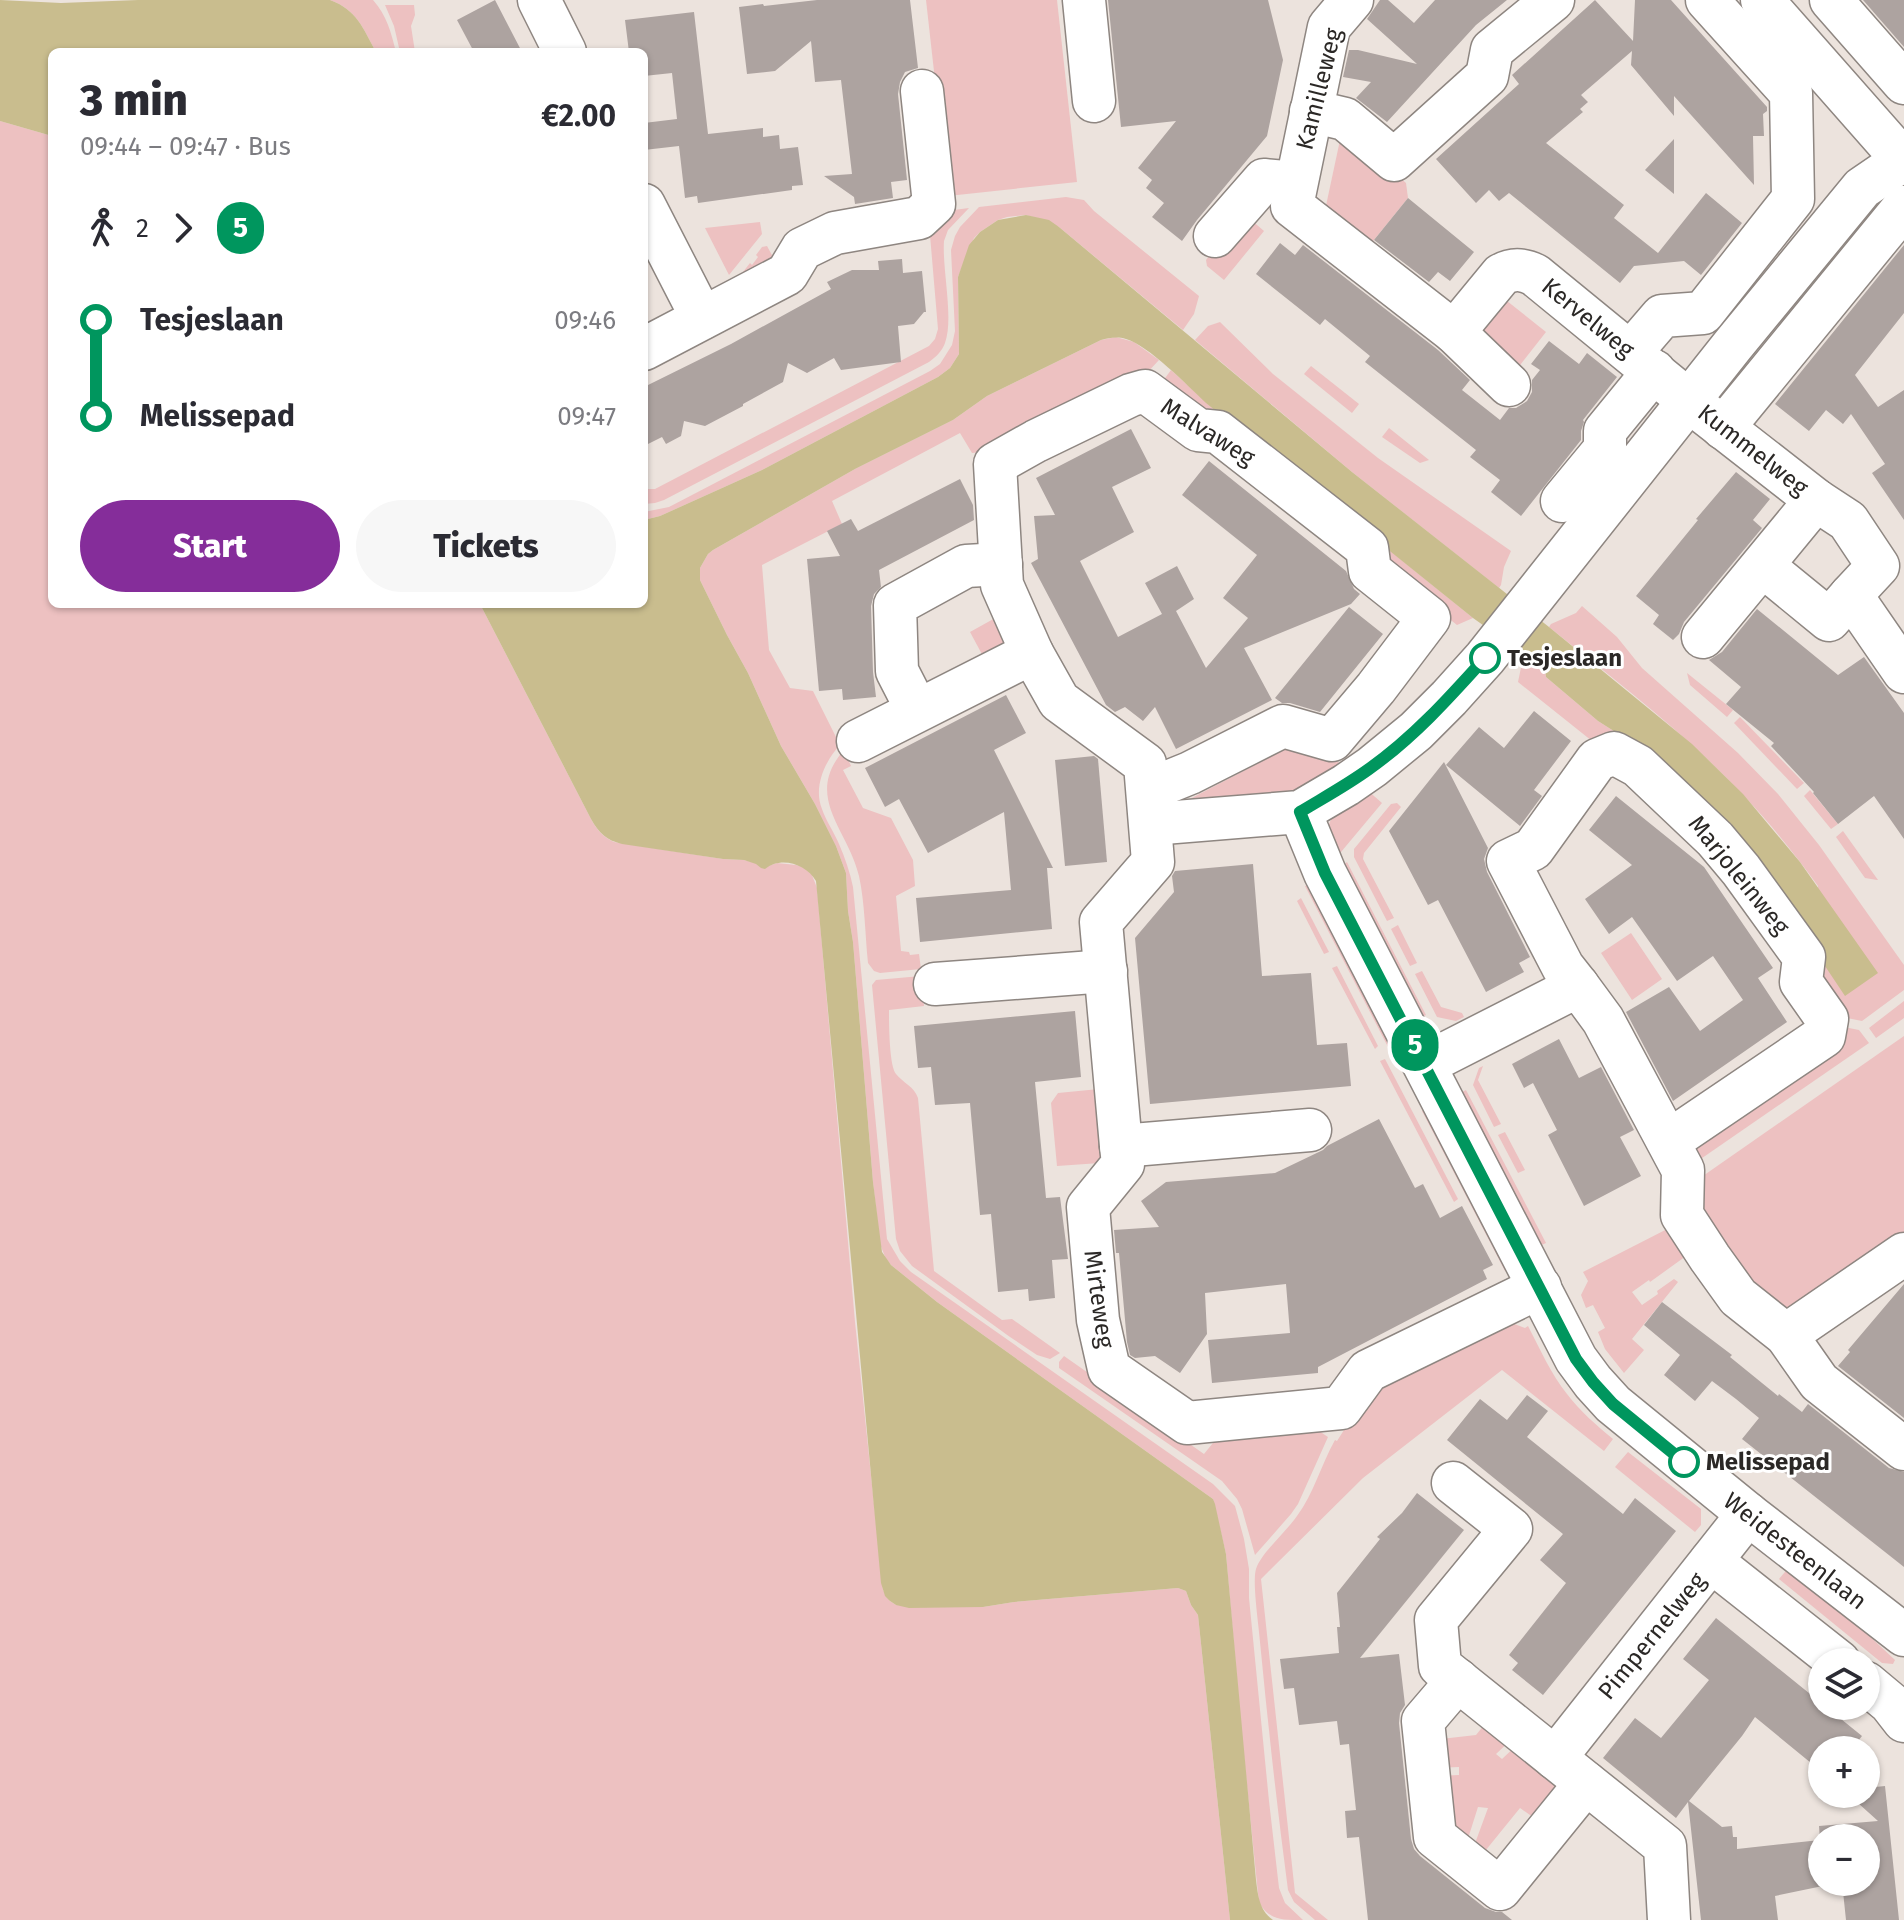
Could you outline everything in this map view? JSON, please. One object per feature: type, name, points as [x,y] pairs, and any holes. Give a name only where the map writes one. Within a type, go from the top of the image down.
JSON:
[{"type":"street","points":[[539,0],[563,48]]},
{"type":"street","points":[[1084,0],[1094,101]]},
{"type":"street","name":"Kamilleweg","points":[[1215,236],[1264,180],[1294,194],[1329,27],[1352,0]]},
{"type":"street","points":[[1311,111],[1345,119],[1394,160],[1487,76],[1492,50],[1553,0]]},
{"type":"street","points":[[1562,501],[1605,449],[1605,431],[1643,361],[1662,316],[1703,313],[1793,199],[1791,93],[1707,0]]},
{"type":"street","points":[[1150,807],[1300,812],[1372,767],[1416,731],[1485,658],[1862,188],[1903,160],[1762,0]]},
{"type":"street","points":[[1831,0],[1904,83]]},
{"type":"street","points":[[648,347],[787,274],[802,249],[835,233],[919,218],[934,204],[922,91]]},
{"type":"street","points":[[1294,194],[1454,332],[1509,385]]},
{"type":"street","points":[[1723,428],[1904,207]]},
{"type":"street","points":[[648,213],[702,318]]},
{"type":"street","name":"Kervelweg","points":[[1454,332],[1501,275],[1523,270],[1535,275],[1689,401]]},
{"type":"street","name":"Malvaweg","points":[[1145,391],[1198,430],[1218,432],[1367,548],[1370,571],[1429,618],[1332,740],[1283,726],[1190,773],[1150,807],[1145,764],[1059,701],[1032,653],[1002,585],[995,464],[1036,441],[1145,391]]},
{"type":"street","name":"Kummelweg","points":[[1689,401],[1816,500],[1848,521],[1877,570],[1904,672]]},
{"type":"street","name":"Kummelweg","points":[[1703,637],[1816,500]]},
{"type":"street","points":[[917,710],[897,671],[895,605],[966,566],[1001,564]]},
{"type":"street","points":[[1763,566],[1829,620],[1877,570]]},
{"type":"street","points":[[858,741],[1032,653]]},
{"type":"street","name":"Marjoleinweg","points":[[1669,1141],[1824,1036],[1827,1019],[1801,982],[1804,957],[1741,870],[1689,812],[1638,766],[1614,753],[1597,760],[1533,849],[1508,861],[1563,967],[1603,1020],[1669,1141],[1683,1170],[1682,1215],[1738,1297],[1786,1335]]},
{"type":"street","name":"Mirteweg","points":[[1150,807],[1153,862],[1101,922],[1123,1164],[1088,1207],[1098,1320],[1109,1369],[1187,1423],[1341,1408],[1368,1371],[1540,1287]]},
{"type":"street","name":"Weidesteenlaan","points":[[1300,812],[1325,873],[1576,1359],[1613,1404],[1904,1635]]},
{"type":"street","points":[[935,984],[1106,971]]},
{"type":"street","points":[[1425,1064],[1578,986]]},
{"type":"street","points":[[1121,1146],[1310,1130]]},
{"type":"street","points":[[1904,1254],[1786,1335],[1819,1382],[1904,1449]]},
{"type":"street","points":[[1453,1483],[1511,1529],[1436,1620],[1440,1666],[1665,1846],[1669,1920]]},
{"type":"street","name":"Pimpernelweg","points":[[1458,1680],[1423,1721],[1435,1837],[1500,1889],[1571,1771],[1711,1561],[1748,1514]]},
{"type":"street","points":[[1711,1561],[1821,1648]]},
{"type":"street","points":[[1880,1696],[1904,1721]]},
{"type":"shaded area","points":[[0,0],[61,3],[330,0],[353,15],[374,48],[48,48],[48,135],[0,121]]},
{"type":"shaded area","points":[[330,0],[373,0],[385,18],[395,48],[374,48],[353,15]]},
{"type":"shaded area","points":[[926,0],[1057,0],[1077,182],[948,196]]},
{"type":"shaded area","points":[[385,5],[414,5],[415,15],[411,26],[414,48],[399,48]]},
{"type":"shaded area","points":[[0,121],[48,135],[48,608],[482,608],[591,819],[603,835],[614,842],[768,866],[777,863],[796,865],[806,868],[812,875],[817,888],[855,1322],[883,1590],[896,1605],[983,1607],[1178,1588],[1186,1591],[1198,1615],[1230,1920],[0,1920]]},
{"type":"shaded area","points":[[1343,126],[1406,183],[1408,198],[1369,246],[1324,215]]},
{"type":"shaded area","points":[[1066,197],[1084,200],[1199,296],[1194,314],[1183,330],[1059,227],[1026,215],[998,220],[974,238],[958,277],[959,354],[950,368],[762,470],[648,519],[648,511],[669,507],[940,364],[952,345],[955,331],[951,250],[960,227],[979,207]]},
{"type":"shaded area","points":[[969,208],[948,230],[944,241],[947,333],[944,346],[934,358],[664,500],[648,504],[648,489],[655,489],[929,346],[938,329],[930,235],[946,211]]},
{"type":"shaded area","points":[[1243,213],[1264,231],[1224,280],[1207,266],[1206,260]]},
{"type":"shaded area","points":[[1026,215],[1049,220],[1059,227],[1352,472],[1692,744],[1743,794],[1800,862],[1878,973],[1845,996],[1815,951],[1620,735],[1598,721],[1546,677],[1545,669],[1473,618],[1206,403],[1156,357],[1126,339],[1101,340],[987,396],[953,420],[855,469],[708,554],[700,568],[700,580],[781,746],[836,846],[846,873],[882,1252],[891,1265],[937,1302],[1213,1499],[1226,1554],[1257,1886],[1262,1907],[1273,1920],[1230,1920],[1198,1615],[1186,1591],[1178,1588],[983,1607],[909,1608],[896,1605],[885,1596],[881,1583],[816,881],[806,870],[793,864],[778,863],[765,869],[744,860],[622,844],[604,835],[591,819],[482,608],[648,608],[648,519],[762,470],[950,368],[959,354],[958,277],[969,245],[980,232],[998,220]]},
{"type":"shaded area","points":[[760,222],[762,234],[729,275],[705,228]]},
{"type":"shaded area","points":[[767,246],[773,257],[748,276],[743,272],[750,263],[752,265],[762,247]]},
{"type":"shaded area","points":[[1502,297],[1546,332],[1513,374],[1469,339]]},
{"type":"shaded area","points":[[1220,322],[1273,374],[1378,458],[1511,551],[1499,588],[1352,472],[1195,340],[1208,326]]},
{"type":"shaded area","points":[[1116,337],[1134,342],[1159,360],[1146,374],[982,452],[972,453],[960,433],[832,501],[842,524],[762,565],[769,650],[790,688],[813,691],[840,745],[822,775],[819,792],[853,887],[887,1239],[900,1261],[911,1272],[1213,1484],[1235,1506],[1249,1569],[1249,1598],[1279,1888],[1285,1903],[1303,1920],[1277,1918],[1267,1913],[1259,1903],[1226,1554],[1213,1499],[937,1302],[886,1259],[880,1244],[873,1182],[846,873],[836,846],[781,746],[700,580],[700,568],[713,550],[855,469],[953,420],[987,396],[1101,340]]},
{"type":"shaded area","points":[[1311,366],[1359,404],[1352,413],[1304,374]]},
{"type":"shaded area","points":[[1171,370],[1217,412],[1200,414],[1160,385]]},
{"type":"shaded area","points":[[1389,428],[1429,460],[1420,463],[1382,437]]},
{"type":"shaded area","points":[[1381,543],[1473,618],[1457,625],[1381,564]]},
{"type":"shaded area","points":[[1582,606],[1617,637],[1642,668],[1738,753],[1778,794],[1819,845],[1904,965],[1904,990],[1862,1021],[1842,1017],[1809,973],[1818,886],[1773,829],[1721,773],[1650,708],[1549,627],[1576,613]]},
{"type":"shaded area","points":[[997,617],[1007,647],[984,658],[970,632]]},
{"type":"shaded area","points":[[1526,655],[1545,670],[1546,677],[1598,721],[1620,735],[1592,741],[1518,682]]},
{"type":"shaded area","points":[[1687,673],[1733,710],[1727,717],[1690,685]]},
{"type":"shaded area","points":[[1740,717],[1804,783],[1797,789],[1734,723]]},
{"type":"shaded area","points":[[1297,743],[1333,755],[1342,767],[1301,791],[1164,803],[1188,800]]},
{"type":"shaded area","points":[[844,750],[851,766],[843,770],[863,808],[891,818],[913,860],[915,886],[896,896],[901,951],[910,955],[919,954],[921,969],[880,973],[868,963],[859,876],[828,798],[832,767]]},
{"type":"shaded area","points":[[1366,789],[1382,803],[1336,858],[1328,832],[1332,818]]},
{"type":"shaded area","points":[[1810,790],[1838,824],[1831,829],[1804,796]]},
{"type":"shaded area","points":[[1397,803],[1401,807],[1364,853],[1363,859],[1394,918],[1387,921],[1354,857],[1354,849],[1391,804]]},
{"type":"shaded area","points":[[1843,831],[1878,880],[1865,878],[1836,837]]},
{"type":"shaded area","points":[[1347,862],[1426,1015],[1419,1019],[1341,867]]},
{"type":"shaded area","points":[[1313,883],[1396,1044],[1388,1047],[1305,886]]},
{"type":"shaded area","points":[[1301,898],[1329,952],[1324,954],[1297,901]]},
{"type":"shaded area","points":[[1398,925],[1417,963],[1410,966],[1391,929]]},
{"type":"shaded area","points":[[1631,933],[1662,979],[1632,1000],[1601,953]]},
{"type":"shaded area","points":[[1337,966],[1378,1046],[1375,1049],[1332,968]]},
{"type":"shaded area","points":[[1422,971],[1441,1007],[1462,1013],[1464,1017],[1456,1021],[1437,1017],[1415,974]]},
{"type":"shaded area","points":[[921,976],[924,1006],[889,1010],[889,1034],[896,1074],[914,1090],[918,1098],[934,1271],[1002,1320],[1012,1319],[1060,1353],[1050,1359],[1037,1355],[1010,1337],[912,1266],[900,1251],[896,1239],[872,985],[876,980]]},
{"type":"shaded area","points":[[1904,1001],[1904,1018],[1876,1038],[1869,1028]]},
{"type":"shaded area","points":[[1839,1026],[1859,1030],[1869,1043],[1692,1165],[1684,1153]]},
{"type":"shaded area","points":[[1904,1036],[1904,1242],[1788,1323],[1701,1225],[1700,1178]]},
{"type":"shaded area","points":[[1385,1059],[1458,1199],[1454,1202],[1380,1061]]},
{"type":"shaded area","points":[[1483,1066],[1478,1080],[1501,1124],[1494,1127],[1473,1085],[1479,1068]]},
{"type":"shaded area","points":[[1099,1089],[1106,1156],[1100,1163],[1057,1166],[1051,1103],[1058,1093]]},
{"type":"shaded area","points":[[1466,1090],[1546,1243],[1537,1247],[1458,1094]]},
{"type":"shaded area","points":[[1429,1107],[1512,1267],[1505,1271],[1422,1111]]},
{"type":"shaded area","points":[[1505,1132],[1525,1170],[1518,1173],[1498,1135]]},
{"type":"shaded area","points":[[1675,1225],[1693,1251],[1632,1292],[1642,1305],[1674,1279],[1678,1282],[1632,1339],[1644,1350],[1624,1373],[1605,1349],[1598,1332],[1605,1328],[1593,1305],[1586,1308],[1581,1295],[1588,1281],[1583,1272]]},
{"type":"shaded area","points":[[1509,1322],[1525,1328],[1528,1326],[1567,1394],[1588,1418],[1613,1439],[1604,1451],[1502,1370],[1363,1478],[1261,1579],[1295,1893],[1328,1920],[1315,1920],[1294,1902],[1288,1890],[1256,1605],[1256,1569],[1303,1507],[1335,1440],[1365,1397]]},
{"type":"shaded area","points":[[1064,1356],[1204,1454],[1217,1438],[1316,1429],[1328,1437],[1298,1504],[1255,1555],[1242,1509],[1222,1481],[1059,1368]]},
{"type":"shaded area","points":[[1628,1452],[1701,1509],[1701,1525],[1695,1532],[1615,1467]]},
{"type":"shaded area","points":[[1790,1566],[1895,1660],[1893,1664],[1882,1663],[1880,1648],[1864,1648],[1779,1579]]},
{"type":"shaded area","points":[[1489,1719],[1512,1739],[1496,1754],[1502,1759],[1518,1744],[1561,1790],[1537,1820],[1520,1808],[1477,1861],[1470,1857],[1488,1808],[1478,1807],[1464,1851],[1436,1776],[1459,1775],[1459,1767],[1435,1768],[1432,1740],[1476,1735]]},
{"type":"building","points":[[495,0],[520,48],[472,48],[457,20]]},
{"type":"building","points":[[817,0],[910,0],[918,68],[905,72],[900,82],[898,94],[907,180],[891,182],[893,198],[855,204],[854,197],[824,176],[852,174],[841,80],[815,82],[811,41],[775,71],[747,74],[739,7]]},
{"type":"building","points":[[1108,0],[1268,0],[1283,60],[1267,136],[1182,241],[1152,217],[1164,203],[1146,188],[1152,180],[1138,168],[1176,121],[1121,127]]},
{"type":"building","points":[[1380,0],[1388,0],[1414,23],[1435,0],[1507,0],[1476,25],[1387,122],[1356,98],[1371,82],[1343,77],[1349,50],[1417,64],[1367,19]]},
{"type":"building","points":[[1595,0],[1633,41],[1635,0],[1671,0],[1767,107],[1763,114],[1764,136],[1753,136],[1754,185],[1674,96],[1674,116],[1631,65],[1632,51],[1581,95],[1588,102],[1580,109],[1583,112],[1546,143],[1624,205],[1614,218],[1658,253],[1706,193],[1742,223],[1701,275],[1684,261],[1634,266],[1620,283],[1509,193],[1499,201],[1489,190],[1476,203],[1436,159],[1519,84],[1512,75]]},
{"type":"building","points":[[1863,0],[1904,0],[1904,47]]},
{"type":"building","points":[[694,12],[708,134],[763,128],[763,137],[779,135],[780,149],[798,147],[803,185],[792,186],[792,190],[698,203],[697,196],[685,198],[679,146],[648,150],[648,123],[677,119],[672,73],[648,76],[648,48],[628,48],[625,20]]},
{"type":"building","points":[[1674,139],[1674,194],[1645,170]]},
{"type":"building","points":[[1408,198],[1474,252],[1450,281],[1438,272],[1429,282],[1374,240]]},
{"type":"building","points":[[1280,243],[1295,255],[1303,245],[1438,350],[1470,380],[1462,390],[1500,420],[1509,408],[1516,408],[1527,401],[1532,392],[1532,380],[1540,370],[1531,364],[1549,341],[1579,364],[1587,353],[1617,377],[1583,420],[1581,440],[1521,516],[1491,492],[1500,480],[1470,457],[1476,450],[1365,362],[1370,356],[1325,319],[1320,325],[1256,274]]},
{"type":"building","points":[[1904,245],[1904,313],[1855,375],[1878,407],[1904,390],[1904,520],[1872,473],[1885,464],[1851,414],[1843,424],[1826,410],[1809,431],[1775,404]]},
{"type":"building","points":[[902,259],[903,273],[922,271],[926,312],[914,324],[898,326],[901,362],[841,370],[834,358],[807,373],[788,363],[783,382],[743,406],[705,426],[684,421],[681,436],[666,444],[662,437],[648,444],[648,385],[831,289],[827,282],[852,270],[879,270],[878,261]]},
{"type":"building","points":[[1131,429],[1151,468],[1112,487],[1134,532],[1080,561],[1118,637],[1162,614],[1145,583],[1177,566],[1194,599],[1176,611],[1206,668],[1248,618],[1223,598],[1257,555],[1182,495],[1209,461],[1346,571],[1354,589],[1360,594],[1351,604],[1244,648],[1272,700],[1176,749],[1155,707],[1143,721],[1125,707],[1115,712],[1106,705],[1031,563],[1038,559],[1034,516],[1055,515],[1036,478]]},
{"type":"building","points":[[1736,472],[1770,499],[1753,520],[1762,528],[1684,622],[1673,640],[1653,624],[1659,615],[1636,596]]},
{"type":"building","points":[[960,479],[973,505],[974,520],[879,570],[881,587],[874,594],[871,606],[876,697],[843,700],[842,689],[819,691],[807,559],[840,556],[827,531],[851,519],[858,531]]},
{"type":"building","points":[[1349,607],[1383,634],[1320,712],[1282,703],[1275,698]]},
{"type":"building","points":[[1757,609],[1838,675],[1864,657],[1904,713],[1904,839],[1874,796],[1838,824],[1814,792],[1771,746],[1774,743],[1726,704],[1741,687],[1709,660],[1722,652]]},
{"type":"building","points":[[1006,695],[1026,733],[994,750],[1053,868],[1047,868],[1052,929],[920,942],[916,898],[1011,890],[1004,812],[928,853],[899,799],[885,807],[865,768]]},
{"type":"building","points":[[1534,711],[1571,741],[1534,790],[1542,796],[1520,826],[1446,765],[1479,727],[1504,748]]},
{"type":"building","points":[[1094,756],[1098,759],[1107,862],[1065,866],[1055,760]]},
{"type":"building","points":[[1444,762],[1488,848],[1484,859],[1487,872],[1530,957],[1519,963],[1524,972],[1486,992],[1438,900],[1428,905],[1389,831]]},
{"type":"building","points":[[1616,796],[1704,867],[1773,968],[1758,978],[1787,1022],[1673,1101],[1626,1012],[1669,987],[1700,1031],[1743,1000],[1713,956],[1677,981],[1632,917],[1609,934],[1585,899],[1632,865],[1589,830]]},
{"type":"building","points":[[1253,864],[1262,976],[1311,973],[1317,1045],[1347,1043],[1351,1086],[1150,1104],[1135,938],[1174,892],[1172,876],[1175,871]]},
{"type":"building","points":[[1075,1011],[1081,1077],[1035,1082],[1046,1198],[1060,1197],[1068,1259],[1052,1260],[1055,1298],[1029,1301],[1028,1289],[998,1292],[991,1214],[980,1215],[970,1103],[935,1105],[931,1067],[918,1068],[914,1026]]},
{"type":"building","points":[[1559,1039],[1579,1078],[1601,1067],[1634,1130],[1620,1137],[1641,1176],[1584,1206],[1548,1135],[1557,1130],[1533,1083],[1524,1088],[1512,1064]]},
{"type":"building","points":[[1379,1119],[1415,1188],[1423,1184],[1440,1218],[1462,1206],[1493,1265],[1483,1270],[1487,1279],[1318,1367],[1318,1373],[1212,1383],[1208,1340],[1290,1333],[1286,1284],[1205,1293],[1207,1334],[1180,1373],[1155,1356],[1135,1358],[1130,1355],[1114,1230],[1159,1227],[1141,1201],[1166,1182],[1275,1173]]},
{"type":"building","points":[[1904,1284],[1904,1418],[1838,1366]]},
{"type":"building","points":[[1662,1302],[1732,1355],[1730,1357],[1778,1396],[1802,1412],[1808,1404],[1889,1468],[1904,1472],[1904,1567],[1742,1439],[1759,1418],[1736,1399],[1712,1381],[1695,1401],[1664,1375],[1680,1355],[1644,1325]]},
{"type":"building","points":[[1527,1395],[1548,1411],[1527,1437],[1623,1514],[1635,1498],[1676,1531],[1543,1695],[1512,1670],[1518,1663],[1509,1655],[1566,1583],[1540,1560],[1563,1534],[1447,1440],[1480,1399],[1507,1420]]},
{"type":"building","points":[[1417,1493],[1464,1530],[1360,1658],[1399,1654],[1405,1705],[1399,1723],[1414,1849],[1485,1908],[1502,1912],[1512,1920],[1368,1920],[1359,1837],[1347,1838],[1345,1811],[1356,1810],[1349,1744],[1340,1745],[1337,1721],[1299,1725],[1294,1688],[1284,1689],[1280,1659],[1339,1653],[1337,1593],[1380,1539],[1377,1537]]},
{"type":"building","points":[[1716,1618],[1808,1692],[1808,1720],[1842,1720],[1862,1736],[1808,1736],[1808,1761],[1755,1717],[1689,1801],[1722,1827],[1732,1826],[1733,1837],[1737,1837],[1737,1849],[1808,1841],[1808,1889],[1775,1896],[1778,1920],[1701,1920],[1688,1802],[1676,1818],[1603,1758],[1635,1718],[1661,1738],[1709,1680],[1683,1659]]},
{"type":"building","points":[[1885,1786],[1899,1920],[1846,1920],[1843,1896],[1880,1896],[1880,1824],[1843,1824],[1878,1821],[1864,1808],[1880,1808],[1880,1787]]},
{"type":"bus line","name":"5","points":[[1485,658],[1416,731],[1372,767],[1300,812],[1325,873],[1576,1359],[1613,1404],[1684,1462]]},
{"type":"place","name":"Tesjeslaan","points":[[1485,658]]},
{"type":"place","name":"Melissepad","points":[[1684,1462]]}]
